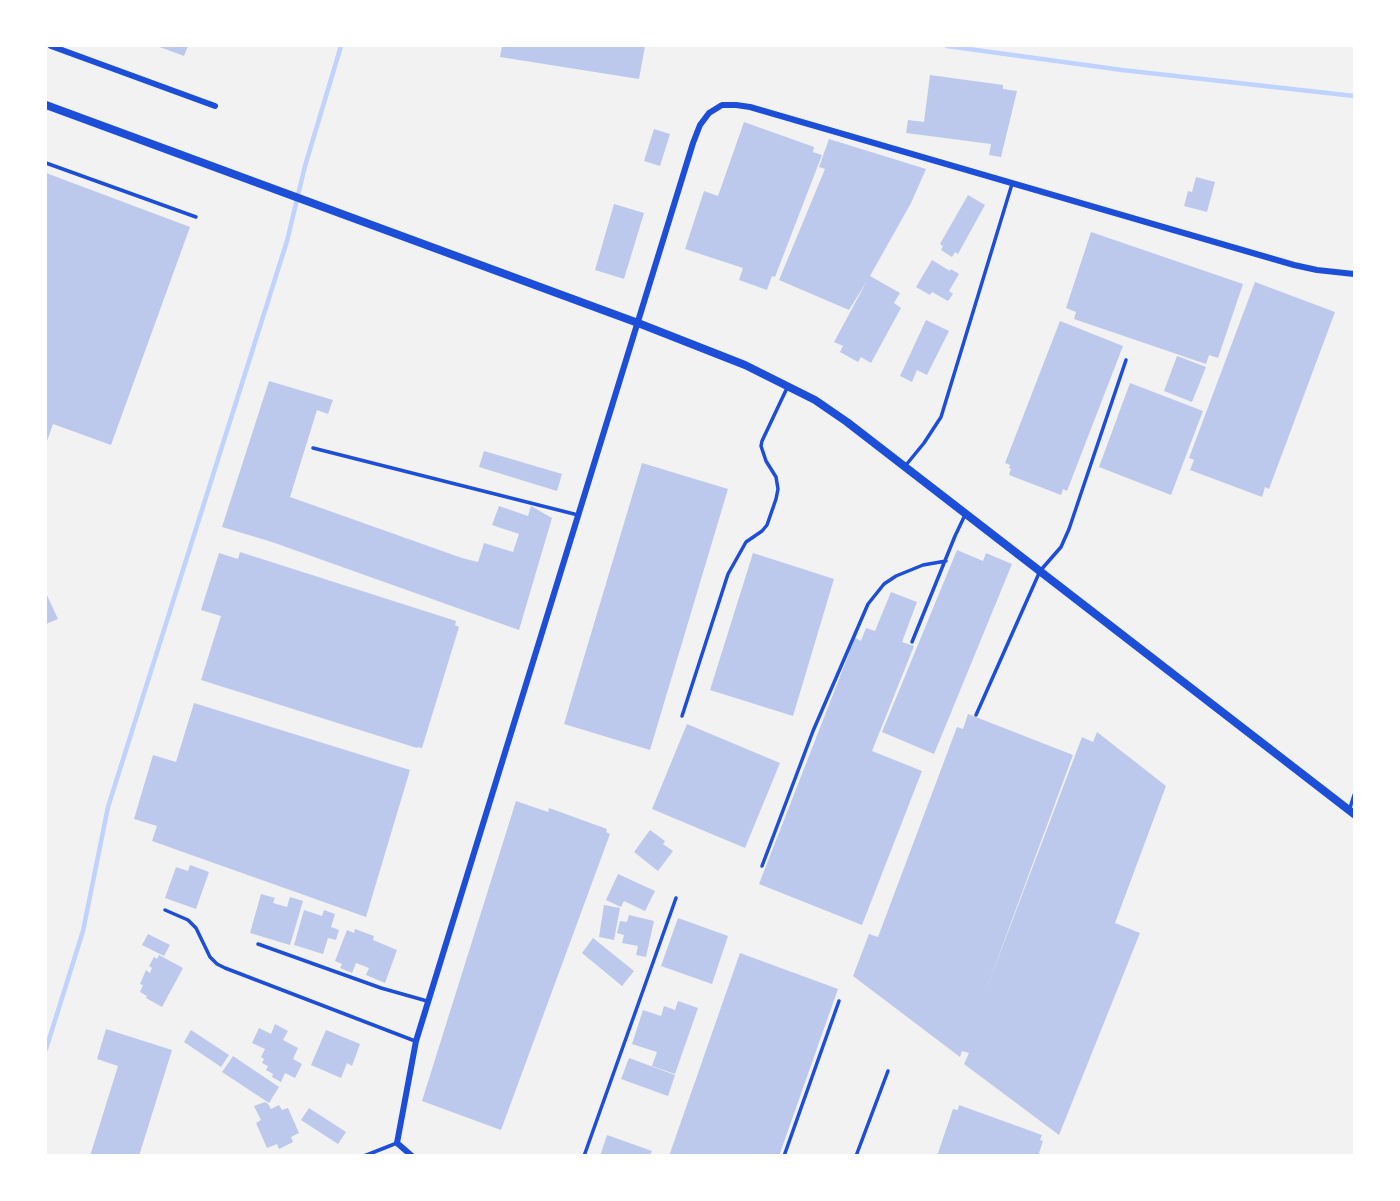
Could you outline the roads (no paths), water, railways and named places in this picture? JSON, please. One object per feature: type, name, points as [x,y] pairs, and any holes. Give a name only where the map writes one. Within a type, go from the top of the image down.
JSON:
[{"type":"street","points":[[51,46],[215,106]]},
{"type":"street","points":[[46,104],[638,323],[745,365],[815,400],[966,513],[1352,812]]},
{"type":"street","points":[[412,1156],[397,1143],[416,1041],[693,143],[703,118],[722,105],[750,107],[1294,265],[1354,274]]},
{"type":"lane","points":[[46,163],[196,217]]},
{"type":"lane","points":[[905,467],[941,417],[1012,184]]},
{"type":"lane","points":[[976,715],[1040,571],[1061,547],[1069,529],[1126,360]]},
{"type":"lane","points":[[682,716],[728,574],[746,542],[768,525],[778,489],[776,477],[761,446],[788,386]]},
{"type":"lane","points":[[313,448],[578,515]]},
{"type":"lane","points":[[912,642],[966,513]]},
{"type":"lane","points":[[762,866],[813,731],[868,604],[884,584],[896,576],[923,565],[946,561]]},
{"type":"lane","points":[[1352,812],[1354,795]]},
{"type":"lane","points":[[584,1156],[676,898]]},
{"type":"lane","points":[[165,910],[188,920],[196,928],[210,957],[217,964],[416,1041]]},
{"type":"lane","points":[[258,943],[381,988],[429,1001]]},
{"type":"lane","points":[[784,1156],[839,1001]]},
{"type":"lane","points":[[856,1156],[888,1071]]},
{"type":"lane","points":[[364,1156],[397,1143]]},
{"type":"waterway","points":[[46,1049],[83,931],[108,807],[287,241],[305,166],[341,46]]},
{"type":"waterway","points":[[947,46],[1122,70],[1354,96]]}]
